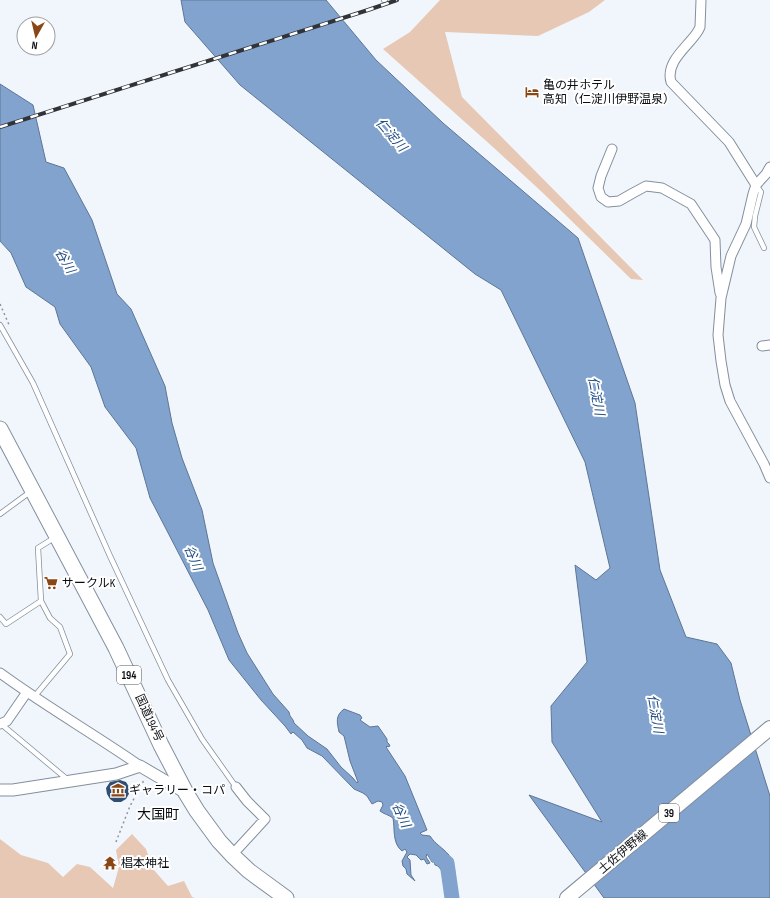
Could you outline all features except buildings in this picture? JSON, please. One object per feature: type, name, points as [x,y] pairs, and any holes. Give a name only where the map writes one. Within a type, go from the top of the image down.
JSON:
[{"type":"highway","name":"国道194号","points":[[0,429],[116,648],[161,745],[197,812],[219,841],[232,855],[249,871],[286,898]]},
{"type":"main road","name":"土佐伊野線","points":[[567,898],[770,728]]},
{"type":"street","points":[[701,0],[700,27],[696,35],[674,60],[670,75],[671,82],[729,142],[756,185]]},
{"type":"street","points":[[612,149],[601,176],[598,188],[600,197],[608,202],[619,201],[646,186],[662,188],[691,204],[715,240],[716,267],[721,298]]},
{"type":"street","points":[[770,167],[756,185],[746,224],[731,256],[721,298],[718,335],[725,385],[730,401],[770,478]]},
{"type":"street","points":[[0,673],[31,695],[144,768],[186,793]]},
{"type":"street","points":[[0,724],[8,721],[31,695]]},
{"type":"street","points":[[0,790],[13,790],[116,774],[144,768]]},
{"type":"street","points":[[232,855],[266,818],[246,801],[236,787]]},
{"type":"lane","points":[[756,185],[761,192],[754,227],[764,248]]},
{"type":"lane","points":[[0,325],[33,383],[110,556],[168,680],[202,739],[236,787]]},
{"type":"lane","points":[[0,514],[33,490]]},
{"type":"lane","points":[[31,695],[70,654],[60,627],[50,618],[41,601],[38,548],[58,536]]},
{"type":"lane","points":[[0,617],[6,624],[41,601]]},
{"type":"lane","points":[[0,724],[69,781]]},
{"type":"path","points":[[116,842],[144,768]]},
{"type":"shaded area","points":[[440,0],[605,0],[589,12],[538,36],[445,32],[462,97],[643,280],[631,279],[543,193],[383,49],[410,32]]},
{"type":"shaded area","points":[[132,834],[146,849],[153,869],[168,886],[184,881],[192,897],[195,898],[0,898],[0,839],[21,855],[48,863],[63,877],[77,864],[90,867],[113,888],[119,867],[116,850]]},
{"type":"water","name":"仁淀川","points":[[181,0],[326,0],[376,60],[443,123],[578,238],[635,403],[660,570],[686,637],[717,644],[731,663],[740,700],[770,796],[770,898],[604,898],[529,795],[602,822],[552,742],[551,706],[587,662],[575,565],[596,580],[610,568],[585,462],[501,290],[475,274],[240,85],[185,22]]},
{"type":"water","points":[[0,84],[33,105],[46,162],[64,168],[92,220],[117,294],[131,309],[165,386],[172,423],[182,458],[202,510],[213,563],[238,633],[247,653],[273,694],[289,712],[294,723],[308,736],[327,749],[341,767],[357,783],[358,782],[350,761],[344,736],[339,732],[337,722],[339,714],[344,709],[360,715],[362,718],[360,720],[370,727],[378,726],[390,746],[386,747],[405,776],[427,830],[420,833],[422,835],[430,836],[449,855],[449,859],[455,871],[443,872],[438,866],[435,865],[434,862],[432,862],[427,854],[426,857],[430,863],[427,864],[424,859],[421,860],[416,855],[410,854],[407,857],[410,860],[411,875],[415,881],[407,874],[402,861],[407,852],[405,849],[402,851],[399,848],[395,840],[393,818],[380,811],[383,805],[382,802],[378,801],[372,804],[367,796],[354,789],[322,756],[307,748],[302,740],[293,732],[291,734],[229,660],[208,610],[150,498],[136,448],[105,407],[91,367],[60,324],[55,307],[26,287],[11,253],[0,241]]},
{"type":"waterway","name":"谷川","points":[[437,856],[447,863],[452,898]]},
{"type":"railway","points":[[0,127],[397,0]]},
{"type":"place","name":"亀の井ホテル 高知（仁淀川伊野温泉）","points":[[532,92]]},
{"type":"place","name":"サークルK","points":[[51,583]]},
{"type":"place","name":"ギャラリー・コパ","points":[[118,790]]},
{"type":"place","name":"椙本神社","points":[[110,863]]},
{"type":"district","name":"大国町","points":[[158,814]]}]
